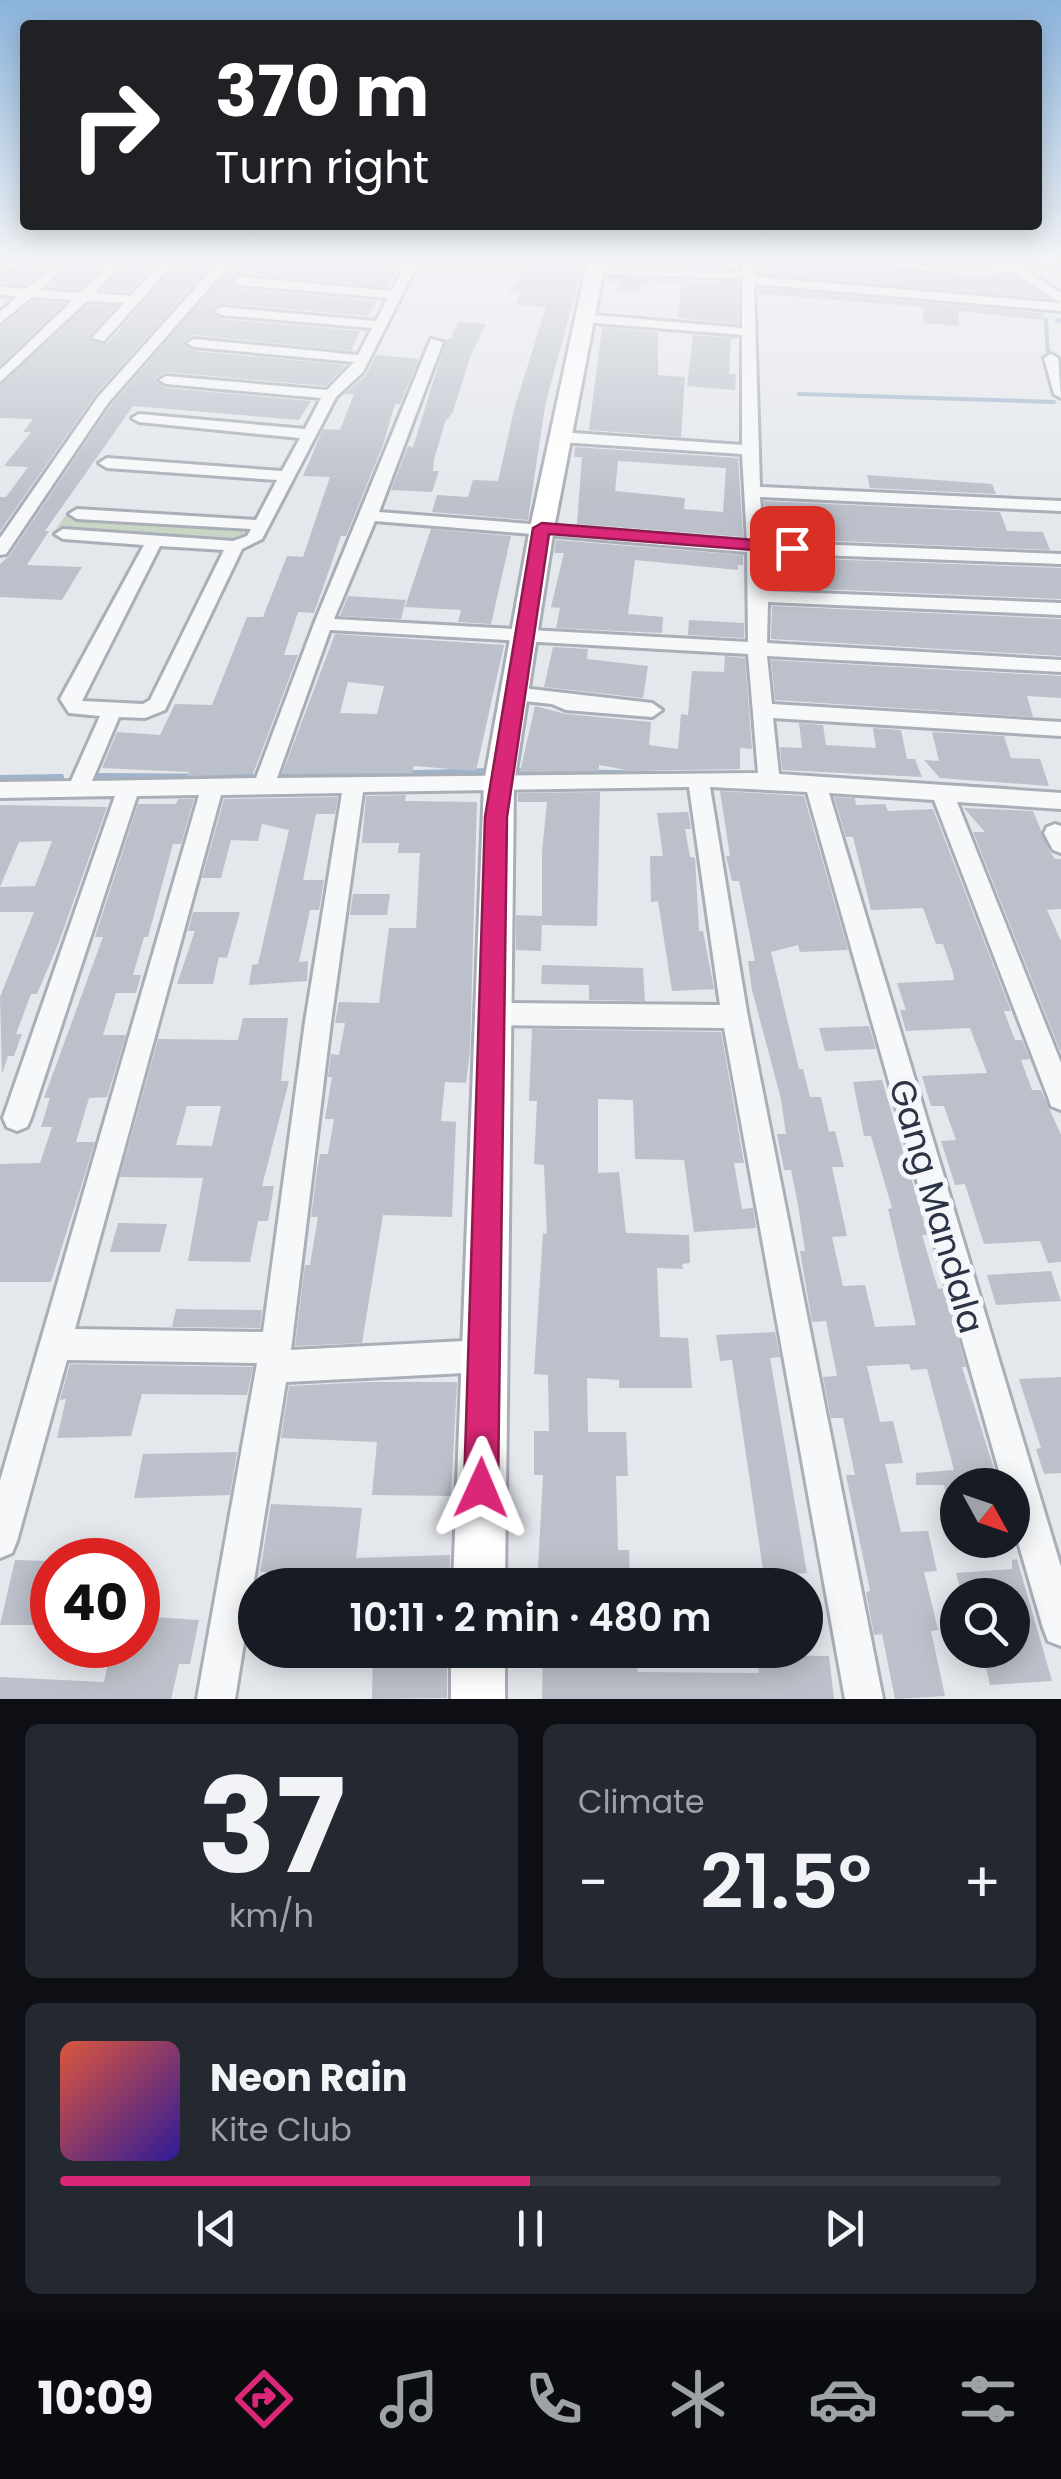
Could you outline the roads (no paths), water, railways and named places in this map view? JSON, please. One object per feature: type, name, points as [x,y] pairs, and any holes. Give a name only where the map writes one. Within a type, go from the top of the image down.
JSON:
[{"type":"street","points":[[0,378],[36,342]]},
{"type":"street","points":[[0,550],[103,400],[154,342]]},
{"type":"street","points":[[63,534],[236,546],[254,540],[330,394],[349,380],[371,342]]},
{"type":"street","points":[[263,788],[322,624],[369,516],[436,342]]},
{"type":"street","points":[[480,1568],[499,783],[522,636],[578,342]]},
{"type":"street","points":[[748,342],[759,596],[756,651],[768,781]]},
{"type":"street","points":[[194,344],[362,359]]},
{"type":"street","points":[[1050,358],[1061,394]]},
{"type":"street","points":[[166,380],[330,394]]},
{"type":"street","points":[[139,418],[308,434]]},
{"type":"street","points":[[560,437],[751,450]]},
{"type":"street","points":[[106,463],[286,476]]},
{"type":"street","points":[[753,492],[1061,506]]},
{"type":"street","points":[[76,514],[262,526]]},
{"type":"street","points":[[369,516],[754,546],[1061,559]]},
{"type":"street","points":[[126,538],[139,518]]},
{"type":"street","points":[[154,540],[70,699],[76,708],[144,712],[158,705],[236,546]]},
{"type":"street","points":[[759,596],[1061,609]]},
{"type":"street","points":[[322,624],[1061,666]]},
{"type":"street","points":[[513,694],[556,698],[566,704],[652,710]]},
{"type":"street","points":[[760,710],[1061,729]]},
{"type":"street","points":[[78,788],[112,711]]},
{"type":"street","points":[[698,779],[735,1017],[864,1699]]},
{"type":"street","points":[[0,790],[698,779],[1061,801]]},
{"type":"street","points":[[216,1699],[273,1358],[354,784]]},
{"type":"street","name":"Gang Mandala","points":[[816,784],[1061,1628]]},
{"type":"street","points":[[0,1541],[212,787]]},
{"type":"street","points":[[18,1118],[129,788]]},
{"type":"street","points":[[942,792],[1061,1097]]},
{"type":"street","points":[[494,1014],[735,1017]]},
{"type":"street","points":[[54,1344],[273,1358],[484,1356]]},
{"type":"street","points":[[478,1668],[478,1699]]},
{"type":"waterway","points":[[1047,342],[1048,354]]},
{"type":"waterway","points":[[799,394],[1054,402]]},
{"type":"waterway","points":[[273,777],[491,771]]},
{"type":"waterway","points":[[517,771],[661,774]]},
{"type":"waterway","points":[[99,776],[252,777]]},
{"type":"waterway","points":[[0,778],[61,777]]},
{"type":"waterway","points":[[949,786],[1006,789]]}]
